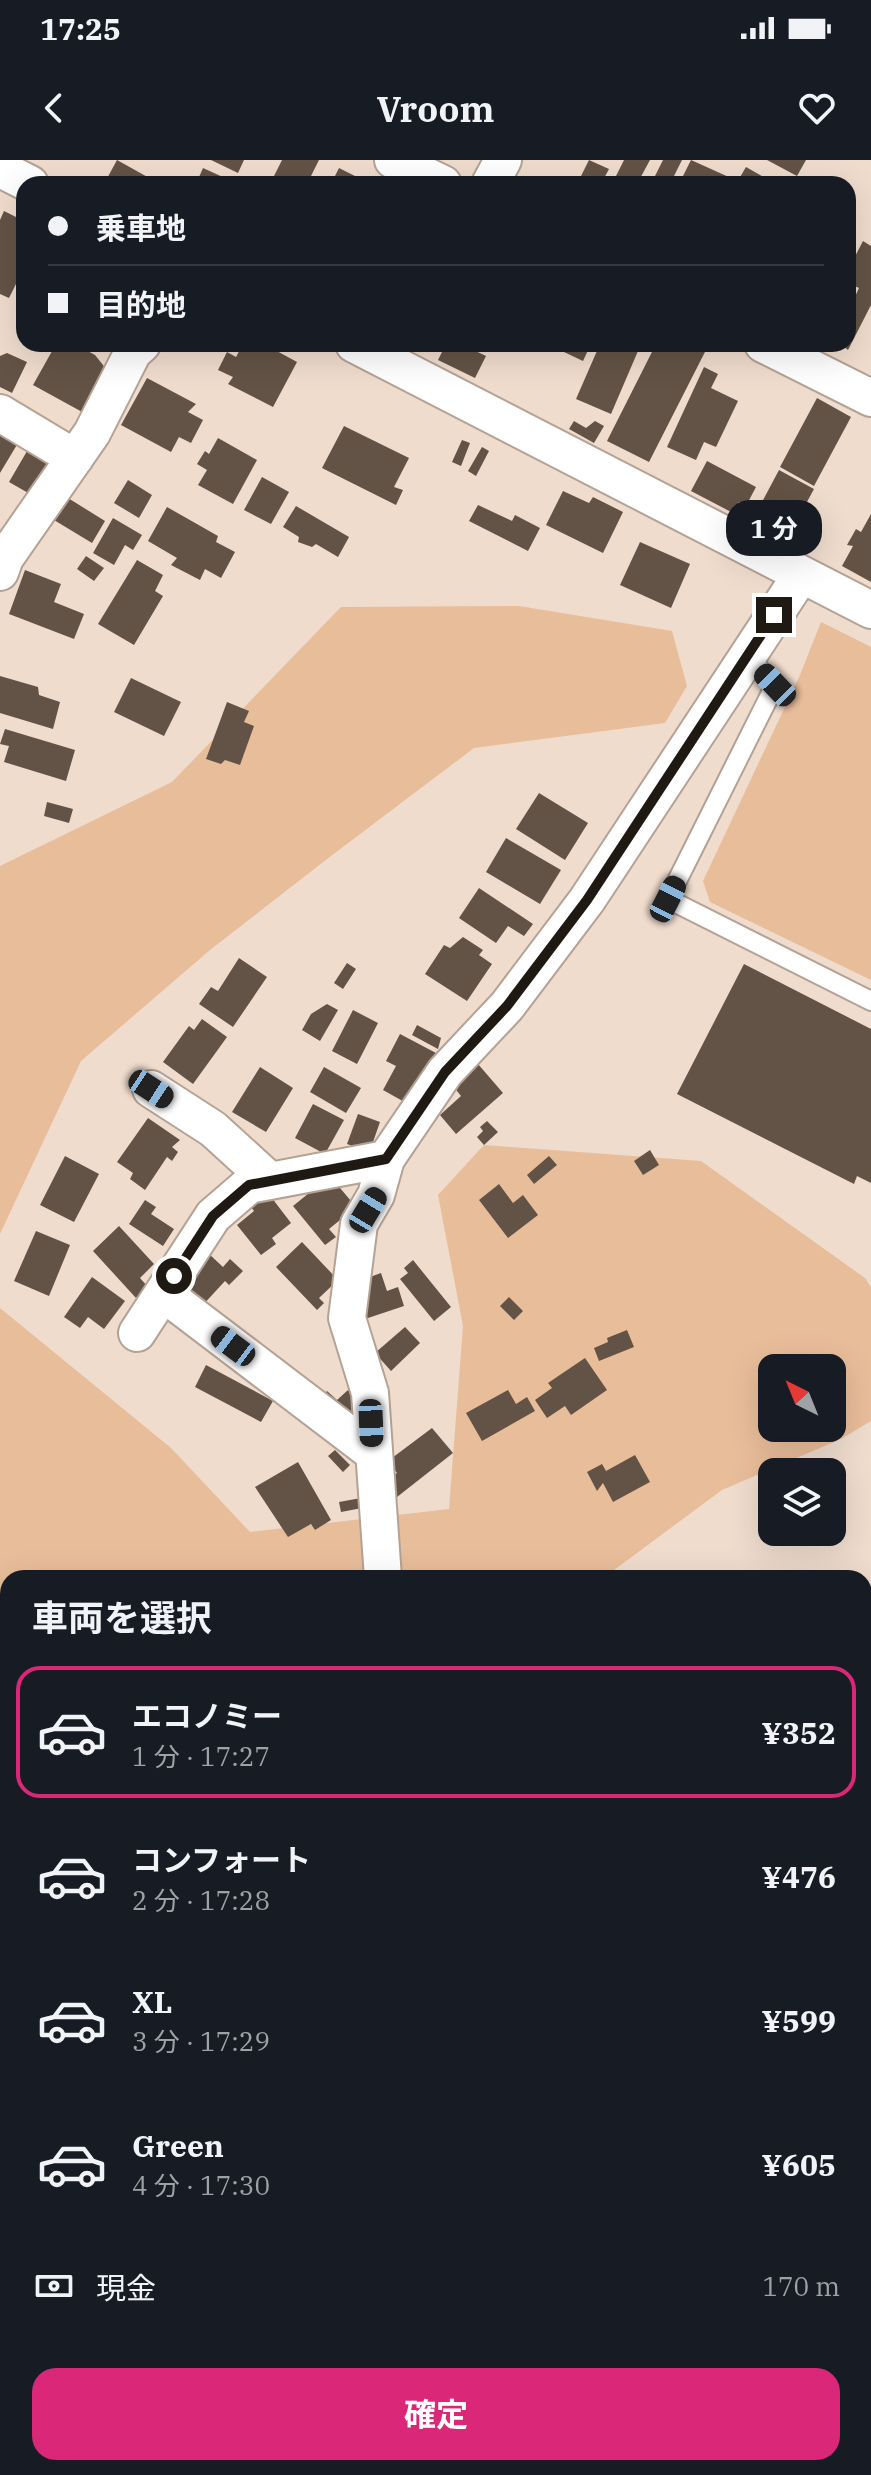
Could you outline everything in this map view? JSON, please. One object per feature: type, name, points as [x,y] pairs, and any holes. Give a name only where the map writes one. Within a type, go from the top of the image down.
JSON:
[{"type":"street","points":[[393,160],[426,176]]},
{"type":"street","points":[[5,552],[92,433],[133,352]]},
{"type":"street","points":[[779,352],[871,398]]},
{"type":"street","points":[[408,356],[801,575],[871,610]]},
{"type":"street","points":[[0,413],[75,458]]},
{"type":"street","points":[[382,1570],[370,1393],[347,1318],[359,1224],[376,1195],[386,1159],[445,1072],[507,1006],[587,900],[801,575]]},
{"type":"street","points":[[151,1089],[213,1129],[270,1181]]},
{"type":"street","points":[[137,1333],[213,1216],[249,1185],[386,1159]]},
{"type":"street","points":[[163,1293],[372,1452]]},
{"type":"lane","points":[[747,656],[775,685],[668,899],[871,1001]]},
{"type":"shaded area","points":[[519,606],[672,631],[687,686],[665,723],[474,748],[327,859],[210,950],[81,1061],[0,1234],[0,866],[172,782],[341,607]]},
{"type":"shaded area","points":[[821,622],[871,647],[871,980],[710,902],[703,881],[800,675]]},
{"type":"shaded area","points":[[484,1145],[701,1161],[865,1278],[871,1287],[871,1421],[846,1436],[846,1354],[758,1354],[758,1442],[834,1442],[797,1458],[758,1458],[758,1475],[722,1490],[614,1570],[0,1570],[0,1308],[171,1448],[250,1532],[449,1509],[463,1326],[438,1195]]},
{"type":"building","points":[[117,160],[146,176],[108,176]]},
{"type":"building","points":[[211,160],[244,160],[238,173]]},
{"type":"building","points":[[282,160],[319,160],[311,176],[274,176]]},
{"type":"building","points":[[589,160],[609,169],[605,176],[581,176]]},
{"type":"building","points":[[624,160],[650,160],[641,176],[616,176]]},
{"type":"building","points":[[663,160],[682,160],[674,176],[655,176]]},
{"type":"building","points":[[691,160],[727,176],[683,176]]},
{"type":"building","points":[[767,160],[806,160],[797,176]]},
{"type":"building","points":[[746,167],[762,176],[741,176]]},
{"type":"building","points":[[203,168],[221,176],[200,176]]},
{"type":"building","points":[[339,168],[355,176],[335,176]]},
{"type":"building","points":[[4,211],[16,217],[16,284],[9,298],[0,294],[0,220]]},
{"type":"building","points":[[863,241],[871,246],[871,305],[856,334],[856,294],[859,288],[856,287],[856,255]]},
{"type":"building","points":[[52,352],[90,352],[107,370],[84,413],[33,385]]},
{"type":"building","points":[[227,352],[236,357],[239,352],[279,352],[297,362],[273,407],[228,384],[233,377],[218,370]]},
{"type":"building","points":[[442,352],[478,352],[486,356],[475,378],[438,360]]},
{"type":"building","points":[[564,352],[587,352],[583,361]]},
{"type":"building","points":[[597,352],[638,352],[611,414],[576,399]]},
{"type":"building","points":[[652,352],[705,352],[649,462],[607,441]]},
{"type":"building","points":[[7,353],[27,362],[12,393],[0,387],[0,356]]},
{"type":"building","points":[[704,367],[718,374],[711,388],[738,401],[716,447],[704,442],[696,460],[667,447]]},
{"type":"building","points":[[147,378],[196,404],[188,412],[203,420],[191,443],[179,437],[171,452],[121,425]]},
{"type":"building","points":[[817,398],[851,417],[814,486],[780,467]]},
{"type":"building","points":[[574,421],[586,428],[595,421],[604,426],[594,443],[569,429]]},
{"type":"building","points":[[344,426],[409,458],[394,487],[403,490],[396,505],[322,468]]},
{"type":"building","points":[[0,427],[21,438],[0,473]]},
{"type":"building","points":[[218,438],[257,460],[233,504],[198,485],[207,470],[197,464],[205,451],[209,454]]},
{"type":"building","points":[[462,440],[470,443],[461,466],[452,462]]},
{"type":"building","points":[[30,446],[52,458],[30,494],[9,482]]},
{"type":"building","points":[[482,447],[489,451],[476,476],[468,471]]},
{"type":"building","points":[[707,461],[756,487],[746,506],[739,502],[733,513],[691,491]]},
{"type":"building","points":[[779,470],[814,489],[789,535],[754,517]]},
{"type":"building","points":[[262,477],[289,492],[271,524],[244,510]]},
{"type":"building","points":[[128,480],[152,495],[139,518],[114,503]]},
{"type":"building","points":[[563,491],[589,503],[593,497],[623,512],[603,553],[546,525]]},
{"type":"building","points":[[68,498],[105,521],[92,543],[54,520]]},
{"type":"building","points":[[478,505],[512,521],[515,515],[540,528],[528,551],[469,521]]},
{"type":"building","points":[[296,506],[349,537],[338,557],[316,544],[312,547],[298,542],[299,537],[283,527]]},
{"type":"building","points":[[167,507],[218,536],[216,542],[235,552],[221,578],[205,569],[200,580],[171,565],[177,558],[148,541]]},
{"type":"building","points":[[871,514],[871,582],[842,566],[853,546],[847,545],[856,529],[861,532]]},
{"type":"building","points":[[113,518],[142,535],[133,550],[125,545],[114,565],[93,553]]},
{"type":"building","points":[[640,542],[690,564],[671,608],[620,585]]},
{"type":"building","points":[[86,556],[104,568],[94,581],[77,569]]},
{"type":"building","points":[[137,560],[163,575],[155,591],[163,596],[134,645],[98,624]]},
{"type":"building","points":[[25,570],[61,584],[54,602],[84,614],[74,639],[9,614]]},
{"type":"building","points":[[0,676],[38,687],[39,695],[60,702],[53,729],[0,713]]},
{"type":"building","points":[[131,678],[181,702],[164,736],[114,712]]},
{"type":"building","points":[[227,702],[249,711],[244,722],[254,726],[240,765],[206,759]]},
{"type":"building","points":[[5,729],[75,750],[66,781],[4,762],[9,746],[0,744]]},
{"type":"building","points":[[539,793],[588,823],[565,860],[516,829]]},
{"type":"building","points":[[47,802],[73,809],[69,823],[44,816]]},
{"type":"building","points":[[506,838],[561,870],[540,904],[486,872]]},
{"type":"building","points":[[479,888],[533,924],[524,936],[508,926],[496,943],[459,918]]},
{"type":"building","points":[[463,937],[483,950],[479,955],[492,964],[467,1001],[425,974],[444,945],[450,948]]},
{"type":"building","points":[[239,958],[267,977],[233,1027],[199,1004],[211,987],[218,991]]},
{"type":"building","points":[[347,963],[356,969],[343,989],[334,983]]},
{"type":"building","points":[[744,964],[871,1029],[871,1183],[857,1176],[854,1184],[677,1094]]},
{"type":"building","points":[[327,1004],[338,1010],[320,1041],[302,1030],[311,1014]]},
{"type":"building","points":[[353,1010],[378,1023],[357,1064],[332,1051]]},
{"type":"building","points":[[202,1019],[227,1037],[193,1084],[163,1062],[189,1026],[194,1030]]},
{"type":"building","points":[[417,1025],[441,1038],[438,1049],[412,1035]]},
{"type":"building","points":[[400,1034],[436,1053],[408,1104],[383,1090],[396,1066],[386,1061]]},
{"type":"building","points":[[478,1064],[503,1093],[456,1134],[440,1115],[461,1096],[453,1086]]},
{"type":"building","points":[[260,1067],[293,1088],[266,1132],[232,1112]]},
{"type":"building","points":[[324,1067],[361,1088],[346,1113],[310,1092]]},
{"type":"building","points":[[313,1104],[344,1120],[325,1154],[295,1138]]},
{"type":"building","points":[[358,1114],[380,1122],[373,1142],[358,1148],[347,1144]]},
{"type":"building","points":[[148,1118],[180,1140],[172,1147],[178,1152],[172,1161],[167,1157],[145,1190],[130,1179],[133,1173],[117,1162]]},
{"type":"building","points":[[487,1121],[498,1132],[484,1145],[477,1137],[483,1131],[480,1127]]},
{"type":"building","points":[[650,1150],[659,1165],[643,1175],[634,1161]]},
{"type":"building","points":[[65,1156],[99,1174],[74,1222],[40,1205]]},
{"type":"building","points":[[549,1156],[557,1165],[534,1184],[527,1175]]},
{"type":"building","points":[[330,1176],[356,1207],[329,1229],[336,1237],[325,1245],[293,1206]]},
{"type":"building","points":[[499,1184],[513,1203],[523,1195],[538,1215],[508,1238],[479,1200]]},
{"type":"building","points":[[265,1189],[291,1223],[272,1238],[276,1244],[261,1255],[237,1225],[254,1211],[248,1203]]},
{"type":"building","points":[[145,1200],[156,1207],[151,1214],[174,1229],[163,1246],[129,1224]]},
{"type":"building","points":[[119,1226],[154,1264],[140,1278],[148,1287],[136,1298],[93,1251]]},
{"type":"building","points":[[36,1231],[70,1245],[49,1296],[14,1281]]},
{"type":"building","points":[[302,1242],[338,1280],[319,1298],[324,1303],[317,1310],[276,1267]]},
{"type":"building","points":[[208,1253],[223,1267],[230,1259],[243,1271],[229,1285],[225,1281],[201,1307],[178,1285]]},
{"type":"building","points":[[413,1260],[451,1307],[434,1321],[400,1279],[408,1273],[404,1268]]},
{"type":"building","points":[[381,1273],[387,1291],[398,1287],[404,1306],[365,1319],[359,1281]]},
{"type":"building","points":[[92,1277],[125,1301],[104,1329],[88,1317],[80,1328],[64,1317]]},
{"type":"building","points":[[509,1297],[523,1311],[514,1320],[500,1306]]},
{"type":"building","points":[[405,1327],[420,1343],[391,1371],[375,1353]]},
{"type":"building","points":[[627,1330],[634,1347],[599,1361],[594,1348],[608,1342],[607,1338]]},
{"type":"building","points":[[585,1358],[607,1390],[571,1415],[565,1406],[547,1418],[535,1400],[552,1388],[548,1383]]},
{"type":"building","points":[[206,1365],[273,1401],[261,1422],[195,1387]]},
{"type":"building","points":[[348,1390],[362,1405],[348,1419],[324,1395],[327,1391],[337,1400]]},
{"type":"building","points":[[508,1390],[516,1404],[527,1397],[535,1411],[482,1441],[466,1413]]},
{"type":"building","points":[[432,1428],[453,1453],[397,1497],[385,1482],[397,1473],[388,1461]]},
{"type":"building","points":[[335,1450],[350,1465],[343,1472],[328,1456]]},
{"type":"building","points":[[635,1455],[650,1482],[613,1502],[603,1483],[597,1491],[587,1472],[602,1464],[606,1471]]},
{"type":"building","points":[[298,1462],[331,1520],[315,1530],[311,1524],[288,1537],[255,1487]]},
{"type":"building","points":[[361,1498],[362,1508],[341,1512],[339,1502]]},
{"type":"route","points":[[174,1276],[213,1216],[249,1185],[386,1159],[445,1072],[507,1006],[587,900],[774,615]]}]
